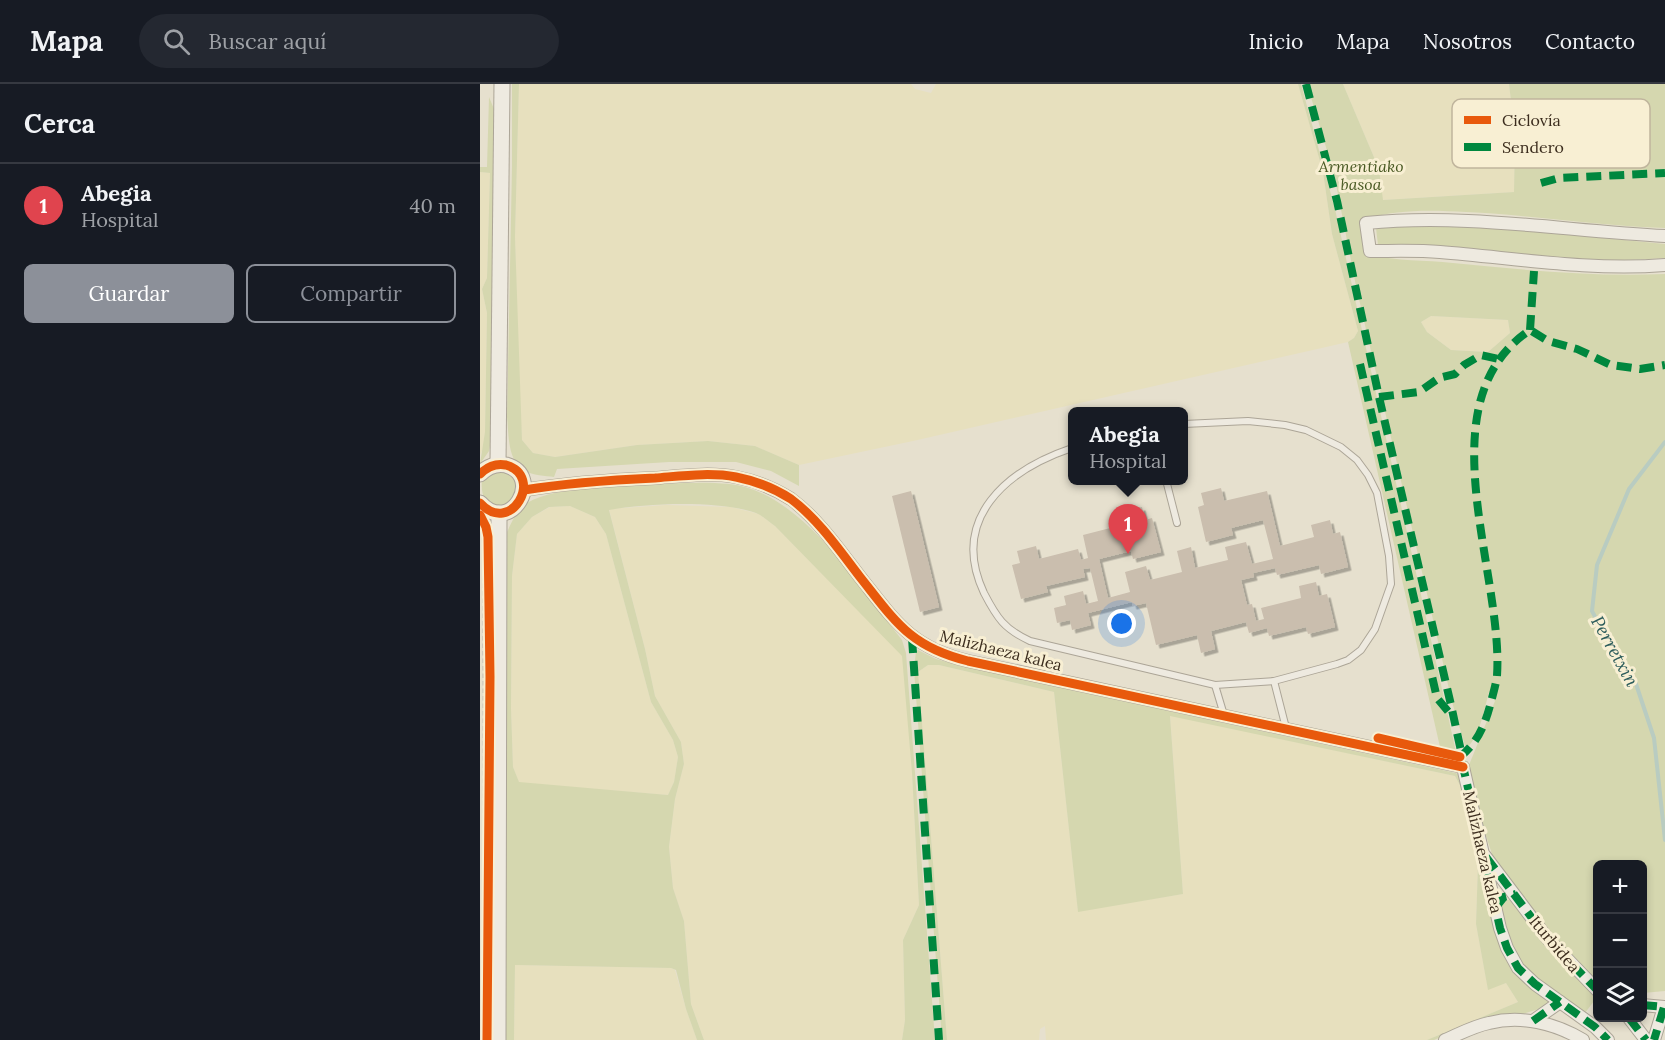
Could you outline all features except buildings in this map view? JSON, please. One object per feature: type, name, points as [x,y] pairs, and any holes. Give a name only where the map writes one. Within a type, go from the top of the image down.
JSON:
[{"type":"street","points":[[498,464],[499,87]]},
{"type":"street","points":[[1665,236],[1469,220],[1409,219],[1366,223],[1371,251],[1437,252],[1608,267],[1665,265]]},
{"type":"street","points":[[480,474],[498,464],[510,467],[519,474],[524,490],[516,506],[511,510],[499,513],[487,510],[480,503]]},
{"type":"street","name":"Malizhaeza kalea","points":[[524,490],[566,483],[685,476],[723,475],[753,481],[780,493],[800,507],[819,527],[897,624],[912,638],[935,652],[1463,767],[1507,948],[1518,968],[1535,984],[1595,1027],[1608,1040]]},
{"type":"street","points":[[498,1040],[499,513]]},
{"type":"street","name":"Iturbidea","points":[[1483,853],[1547,938],[1593,986]]},
{"type":"street","points":[[1496,907],[1504,897],[1516,894]]},
{"type":"street","points":[[1533,1021],[1560,1002]]},
{"type":"street","points":[[1647,1005],[1665,1007],[1654,1040]]},
{"type":"street","points":[[1445,1040],[1500,1020],[1533,1021],[1556,1026],[1583,1040]]},
{"type":"street","points":[[1633,1022],[1646,1040]]},
{"type":"lane","points":[[1068,449],[1047,457],[1012,479],[989,501],[978,521],[973,541],[973,560],[978,579],[1000,621],[1012,633],[1030,641],[1215,685],[1274,681],[1348,660],[1361,650],[1375,629],[1391,584],[1389,556],[1377,493],[1368,475],[1357,460],[1334,443],[1306,430],[1248,421],[1188,425]]},
{"type":"lane","points":[[1167,485],[1177,523]]},
{"type":"lane","points":[[1274,681],[1286,728]]},
{"type":"lane","points":[[1215,685],[1224,715]]},
{"type":"path","points":[[480,515],[488,537],[490,677],[487,1040]]},
{"type":"path","points":[[480,524],[483,555],[482,1040]]},
{"type":"shaded area","points":[[519,84],[911,84],[915,89],[931,93],[936,84],[1298,84],[1323,172],[1332,234],[1358,331],[1348,342],[799,465],[755,446],[708,441],[637,445],[555,457],[533,453],[522,440],[519,393],[515,237]]},
{"type":"shaded area","points":[[1343,84],[1509,84],[1511,99],[1452,99],[1452,168],[1514,168],[1514,192],[1382,200],[1379,169]]},
{"type":"shaded area","points":[[480,172],[490,173],[487,278],[482,289],[487,313],[485,432],[484,446],[480,455]]},
{"type":"shaded area","points":[[1431,316],[1508,320],[1510,333],[1488,352],[1451,350],[1427,332],[1421,322]]},
{"type":"shaded area","points":[[666,505],[731,507],[759,514],[775,526],[903,656],[919,905],[903,940],[905,1020],[902,1040],[704,1040],[691,1004],[684,921],[673,888],[669,847],[675,799],[684,764],[681,742],[655,696],[609,509]]},
{"type":"shaded area","points":[[570,506],[595,517],[606,534],[651,702],[673,740],[678,757],[674,782],[668,795],[519,783],[513,767],[512,576],[517,534],[532,517],[550,507]]},
{"type":"shaded area","points":[[928,665],[939,665],[1054,692],[1078,911],[1183,894],[1170,715],[1455,776],[1462,789],[1478,864],[1476,924],[1488,989],[1506,983],[1518,1002],[1427,1040],[1046,1040],[1045,1026],[1040,1029],[1039,1040],[947,1040],[918,672]]},
{"type":"shaded area","points":[[515,965],[671,968],[675,970],[697,1040],[514,1040]]},
{"type":"green space","points":[[512,84],[519,84],[515,237],[522,440],[533,453],[555,457],[637,445],[708,441],[755,446],[799,465],[799,486],[771,471],[736,462],[669,462],[557,469],[554,477],[528,472],[519,467],[510,447],[507,417]]},
{"type":"green space","points":[[1298,84],[1301,84],[1335,209],[1456,752],[1443,751],[1440,747],[1348,342],[1358,331],[1332,234],[1323,172]]},
{"type":"green space","name":"Armentiako basoa","points":[[1307,84],[1343,84],[1379,169],[1383,200],[1514,192],[1514,168],[1650,168],[1650,99],[1511,99],[1509,84],[1665,84],[1665,228],[1441,211],[1403,212],[1366,219],[1370,255],[1380,257],[1559,272],[1611,275],[1665,274],[1665,991],[1647,993],[1647,860],[1593,860],[1593,983],[1545,931],[1494,860],[1483,827],[1469,765],[1495,701],[1489,692],[1478,730],[1466,749],[1452,702],[1356,286],[1334,174]],"holes":[[[1431,316],[1508,320],[1510,333],[1488,352],[1451,350],[1427,332],[1421,322]]]},
{"type":"green space","points":[[489,97],[494,109],[492,435],[489,451],[480,464],[485,432],[487,313],[482,289],[487,278],[490,173],[480,172],[480,167],[487,167]]},
{"type":"green space","points":[[1491,227],[1665,244],[1665,258],[1576,260],[1447,246],[1378,245],[1376,228]]},
{"type":"green space","points":[[498,469],[515,478],[518,487],[509,504],[502,506],[487,502],[482,493],[482,479]]},
{"type":"green space","points":[[641,484],[729,484],[755,490],[780,504],[804,522],[827,545],[902,640],[906,653],[935,1040],[902,1040],[905,1020],[903,940],[919,905],[912,773],[902,656],[764,517],[723,506],[683,504],[609,510],[655,696],[681,742],[684,764],[675,799],[669,847],[673,888],[684,921],[691,1004],[704,1040],[697,1040],[676,970],[671,968],[515,965],[514,1040],[505,1040],[506,534],[518,512],[533,500],[562,491]],"holes":[[[570,506],[595,517],[606,534],[651,702],[673,740],[678,757],[674,782],[668,795],[519,782],[513,767],[512,576],[517,534],[532,517],[549,507]]]},
{"type":"green space","points":[[918,650],[936,659],[970,668],[1456,773],[1460,776],[1498,936],[1550,1000],[1549,1006],[1519,1015],[1487,1018],[1434,1040],[1427,1040],[1518,1002],[1506,983],[1488,990],[1476,924],[1478,864],[1462,789],[1455,776],[1170,716],[1183,894],[1078,912],[1054,692],[939,665],[928,665],[918,672],[947,1040],[942,1040],[914,670]]},
{"type":"green space","points":[[1516,899],[1541,936],[1593,993],[1593,1002],[1585,1013],[1542,982],[1520,959],[1511,940],[1501,905],[1507,900]]},
{"type":"waterway","name":"Perretxin","points":[[1665,442],[1629,489],[1597,565],[1592,611],[1612,648],[1636,684],[1654,738],[1665,840]]},
{"type":"marked path","points":[[1306,84],[1337,201],[1379,397],[1451,705],[1461,751],[1460,757],[1472,745],[1483,726],[1497,676],[1496,634],[1476,491],[1474,444],[1481,400],[1498,361],[1530,330],[1548,341],[1577,349],[1611,365],[1640,369],[1665,365]]},
{"type":"marked path","points":[[1541,183],[1559,178],[1665,173]]},
{"type":"marked path","points":[[1530,330],[1534,271]]},
{"type":"marked path","points":[[1379,397],[1419,392],[1439,378],[1455,374],[1464,365],[1481,355],[1499,359]]},
{"type":"marked path","points":[[1360,364],[1437,698],[1452,716]]},
{"type":"marked path","points":[[912,638],[939,1040]]},
{"type":"marked path","points":[[1462,762],[1500,928],[1507,948],[1518,968],[1535,984],[1595,1027],[1608,1040]]},
{"type":"marked path","points":[[1486,857],[1547,938],[1593,986]]},
{"type":"marked path","points":[[1496,907],[1504,897],[1516,894]]},
{"type":"marked path","points":[[1533,1021],[1560,1002]]},
{"type":"marked path","points":[[1647,1005],[1664,1007],[1654,1040]]},
{"type":"marked path","points":[[1632,1022],[1646,1040]]},
{"type":"cycle path","points":[[480,474],[492,466],[506,465],[517,471],[523,480],[523,491],[519,501],[512,509],[503,513],[492,512],[480,503]]},
{"type":"cycle path","points":[[524,490],[589,482],[696,475],[736,477],[765,485],[791,499],[810,516],[905,630],[918,640],[948,655],[1463,767]]},
{"type":"cycle path","points":[[480,515],[488,537],[490,677],[487,1040]]},
{"type":"cycle path","points":[[1378,738],[1460,757]]},
{"type":"place","name":"Abegia","points":[[1128,554]]}]
